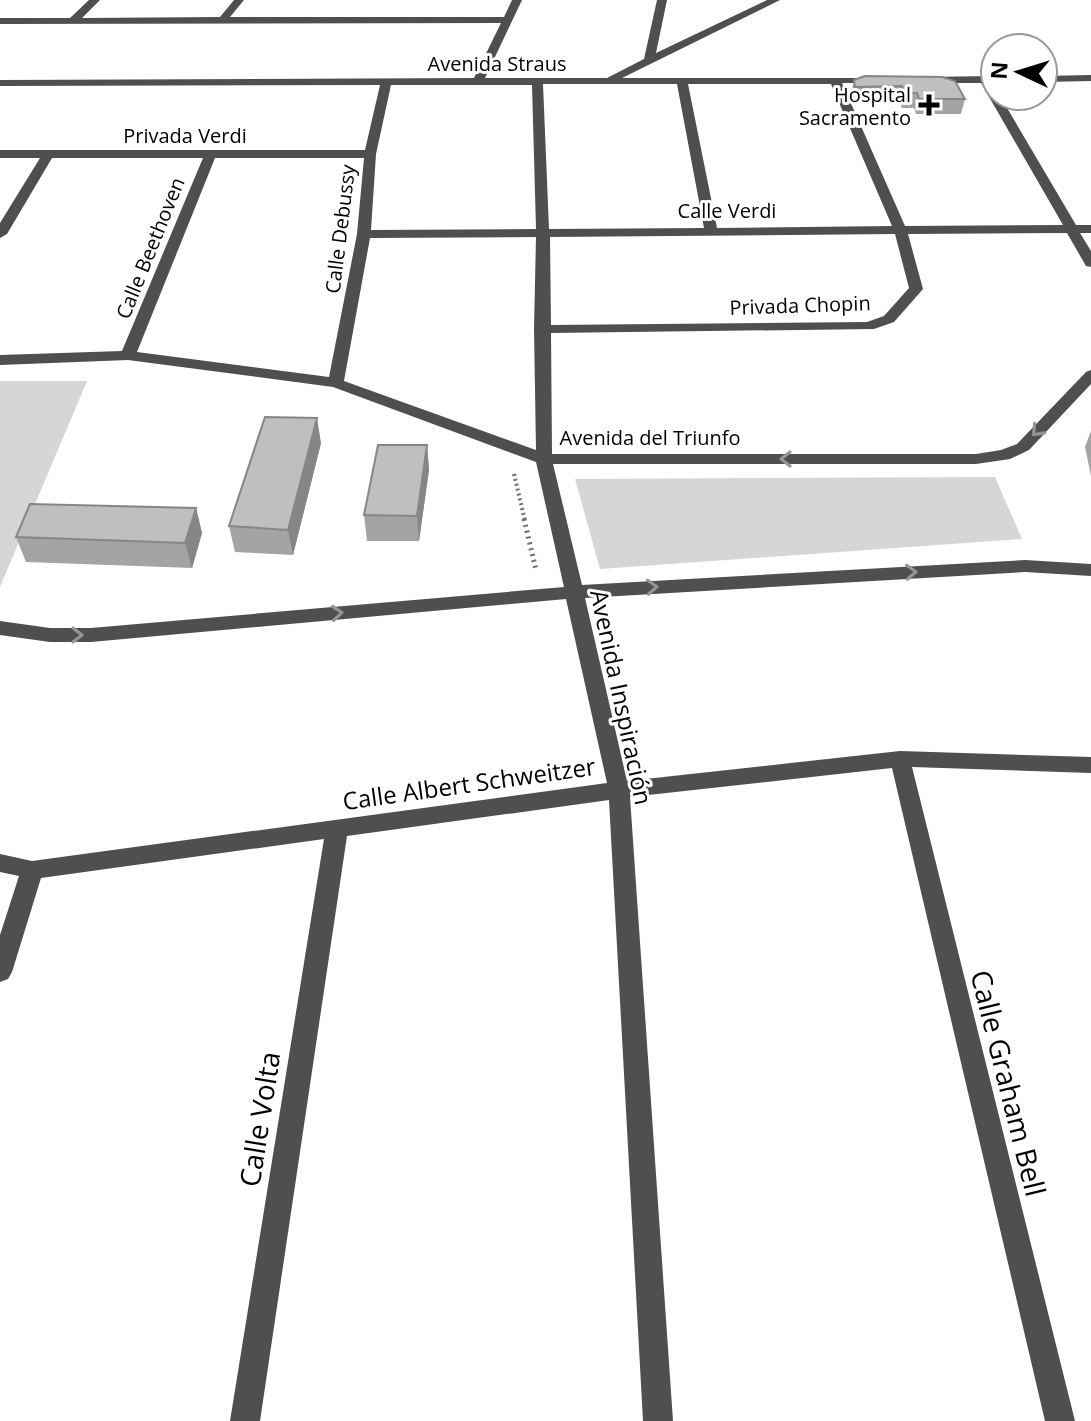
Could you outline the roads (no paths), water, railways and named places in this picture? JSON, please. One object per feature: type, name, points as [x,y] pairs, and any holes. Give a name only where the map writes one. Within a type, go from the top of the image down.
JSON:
[{"type":"street","points":[[73,21],[95,0]]},
{"type":"street","points":[[223,20],[239,0]]},
{"type":"street","points":[[478,81],[517,0]]},
{"type":"street","points":[[649,59],[662,0]]},
{"type":"street","points":[[608,80],[775,0]]},
{"type":"street","points":[[0,21],[223,20],[362,14],[508,20]]},
{"type":"street","points":[[1059,79],[1091,78]]},
{"type":"street","points":[[910,80],[979,79]]},
{"type":"street","name":"Calle Debussy","points":[[336,383],[364,234],[370,154],[387,80]]},
{"type":"street","points":[[682,80],[711,229]]},
{"type":"street","name":"Privada Chopin","points":[[541,329],[869,326],[889,319],[916,289],[900,229],[835,80]]},
{"type":"street","name":"Avenida Straus","points":[[0,83],[895,80]]},
{"type":"street","name":"Avenida Inspiración","points":[[537,81],[543,233],[541,329],[544,459],[619,790],[658,1421]]},
{"type":"street","points":[[1008,112],[1091,263]]},
{"type":"street","name":"Privada Verdi","points":[[0,154],[370,154]]},
{"type":"street","points":[[0,234],[48,154]]},
{"type":"street","name":"Calle Beethoven","points":[[128,355],[210,155]]},
{"type":"street","name":"Calle Verdi","points":[[364,234],[711,229],[1091,229]]},
{"type":"street","name":"Avenida del Triunfo","points":[[0,360],[128,355],[336,383],[544,459],[976,459],[1004,455],[1023,447],[1091,375]]},
{"type":"street","points":[[0,628],[50,635],[91,635],[574,592],[1025,566],[1091,570]]},
{"type":"street","name":"Calle Albert Schweitzer","points":[[0,863],[32,870],[619,790],[900,759],[1091,765]]},
{"type":"street","name":"Calle Graham Bell","points":[[900,759],[1060,1421]]},
{"type":"street","name":"Calle Volta","points":[[245,1421],[337,827]]},
{"type":"street","points":[[0,972],[32,870]]},
{"type":"place","name":"Hospital Sacramento","points":[[929,105]]}]
